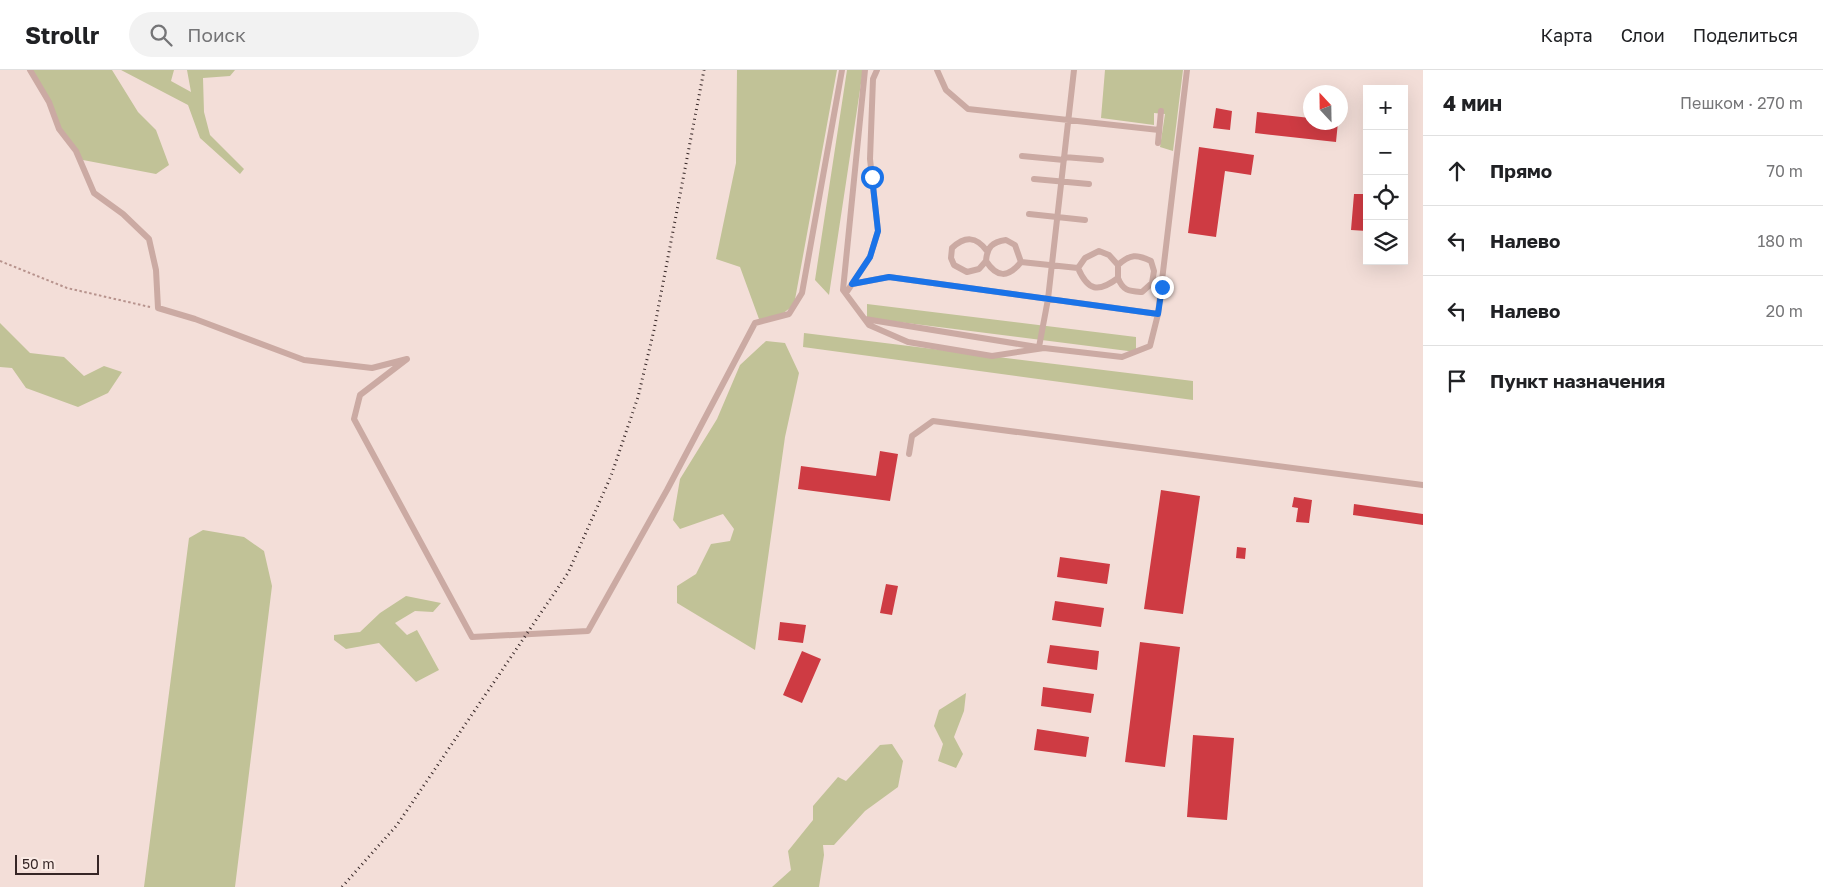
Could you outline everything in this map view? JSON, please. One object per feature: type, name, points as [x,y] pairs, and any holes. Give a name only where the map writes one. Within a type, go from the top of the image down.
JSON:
[{"type":"lane","points":[[30,70],[49,102],[59,129],[76,151],[94,193],[123,214],[149,239],[156,270],[158,308],[195,319],[304,360],[372,368],[407,359],[360,395],[354,419],[472,637],[588,631],[667,490],[754,323],[789,314],[802,293],[842,70]]},
{"type":"lane","points":[[864,70],[843,290],[869,325],[908,342],[992,356],[1041,347]]},
{"type":"lane","points":[[846,294],[870,257],[878,231],[870,160],[873,79],[877,70]]},
{"type":"lane","points":[[937,70],[946,90],[968,109],[1159,130]]},
{"type":"lane","points":[[1041,347],[1074,70]]},
{"type":"lane","points":[[865,320],[1041,347],[1122,357],[1150,346],[1158,314],[1187,70]]},
{"type":"lane","points":[[1158,144],[1161,112]]},
{"type":"lane","points":[[1022,156],[1101,160]]},
{"type":"lane","points":[[1034,179],[1089,184]]},
{"type":"lane","points":[[1030,214],[1085,220]]},
{"type":"lane","points":[[987,251],[980,242],[970,238],[961,240],[952,248],[951,258],[954,265],[967,272],[979,269],[986,261],[987,251],[994,242],[1006,240],[1015,245],[1021,262]]},
{"type":"lane","points":[[1078,268],[1084,258],[1099,251],[1109,255],[1118,264],[1118,278],[1121,286],[1128,291],[1142,292],[1152,283],[1154,271],[1151,261],[1138,255],[1127,257],[1118,264]]},
{"type":"lane","points":[[986,261],[992,270],[1001,274],[1013,272],[1021,262]]},
{"type":"lane","points":[[1021,262],[1052,267],[1078,268]]},
{"type":"lane","points":[[1078,268],[1084,281],[1096,288],[1105,288],[1118,278]]},
{"type":"lane","points":[[852,284],[889,277],[1158,314]]},
{"type":"lane","points":[[909,454],[912,436],[933,421],[1423,485]]},
{"type":"path","points":[[0,261],[67,288],[158,308]]},
{"type":"green space","points":[[32,70],[112,70],[138,112],[156,130],[169,165],[156,174],[83,160],[61,134]]},
{"type":"green space","points":[[121,70],[174,70],[171,81],[191,92],[187,70],[235,70],[230,76],[203,78],[204,112],[210,135],[244,169],[240,174],[200,138],[188,105]]},
{"type":"green space","points":[[737,70],[837,70],[794,305],[774,320],[759,319],[740,267],[716,259],[736,163]]},
{"type":"green space","points":[[847,70],[863,70],[829,295],[815,280]]},
{"type":"green space","points":[[1105,70],[1183,70],[1173,151],[1160,147],[1165,114],[1154,113],[1154,125],[1101,118]]},
{"type":"green space","points":[[867,304],[1136,337],[1136,352],[867,318]]},
{"type":"green space","points":[[0,323],[30,353],[64,357],[84,376],[104,366],[122,372],[108,393],[78,407],[26,388],[12,368],[0,367]]},
{"type":"green space","points":[[804,333],[1193,381],[1193,400],[803,347]]},
{"type":"green space","points":[[766,341],[785,343],[799,373],[785,437],[755,650],[677,603],[677,586],[696,574],[711,544],[730,541],[734,529],[723,514],[680,529],[673,520],[680,479],[717,419],[740,365]]},
{"type":"green space","points":[[203,530],[244,537],[264,551],[272,586],[235,887],[144,887],[189,538]]},
{"type":"green space","points":[[406,596],[441,603],[433,612],[415,611],[395,623],[407,635],[417,630],[439,670],[416,682],[379,643],[346,649],[334,640],[334,635],[360,632],[380,613]]},
{"type":"green space","points":[[966,693],[964,711],[954,737],[963,754],[956,768],[938,761],[943,744],[934,726],[939,710]]},
{"type":"green space","points":[[892,744],[903,761],[898,787],[865,811],[834,845],[823,845],[824,855],[819,887],[772,887],[791,870],[788,851],[813,820],[813,806],[838,777],[846,781],[880,745]]},
{"type":"building","points":[[1216,108],[1232,111],[1230,130],[1213,128]]},
{"type":"building","points":[[1257,112],[1303,117],[1303,130],[1337,130],[1336,142],[1255,133]]},
{"type":"building","points":[[1199,147],[1254,155],[1251,175],[1225,171],[1216,237],[1188,233]]},
{"type":"building","points":[[1354,194],[1363,194],[1363,231],[1351,230]]},
{"type":"building","points":[[880,451],[898,454],[890,501],[798,489],[801,466],[876,476]]},
{"type":"building","points":[[1161,490],[1200,496],[1183,614],[1144,609]]},
{"type":"building","points":[[1294,497],[1312,500],[1309,523],[1296,522],[1298,508],[1292,507]]},
{"type":"building","points":[[1354,504],[1423,514],[1423,525],[1353,515]]},
{"type":"building","points":[[1237,547],[1246,548],[1245,559],[1236,558]]},
{"type":"building","points":[[1060,557],[1110,564],[1107,584],[1057,577]]},
{"type":"building","points":[[886,584],[898,586],[892,615],[880,613]]},
{"type":"building","points":[[1055,601],[1104,608],[1101,627],[1052,620]]},
{"type":"building","points":[[780,622],[806,625],[803,643],[778,640]]},
{"type":"building","points":[[1140,642],[1180,647],[1165,767],[1125,762]]},
{"type":"building","points":[[1050,645],[1099,651],[1097,670],[1047,663]]},
{"type":"building","points":[[802,651],[821,659],[802,703],[783,695]]},
{"type":"building","points":[[1043,687],[1094,694],[1091,713],[1041,706]]},
{"type":"building","points":[[1037,729],[1089,737],[1086,757],[1034,750]]},
{"type":"building","points":[[1193,735],[1234,738],[1227,820],[1187,817]]},
{"type":"railway","points":[[342,887],[397,825],[568,573],[611,476],[638,397],[654,330],[704,70]]},
{"type":"route","points":[[872,177],[878,231],[870,257],[852,284],[889,277],[1158,314],[1162,287]]}]
